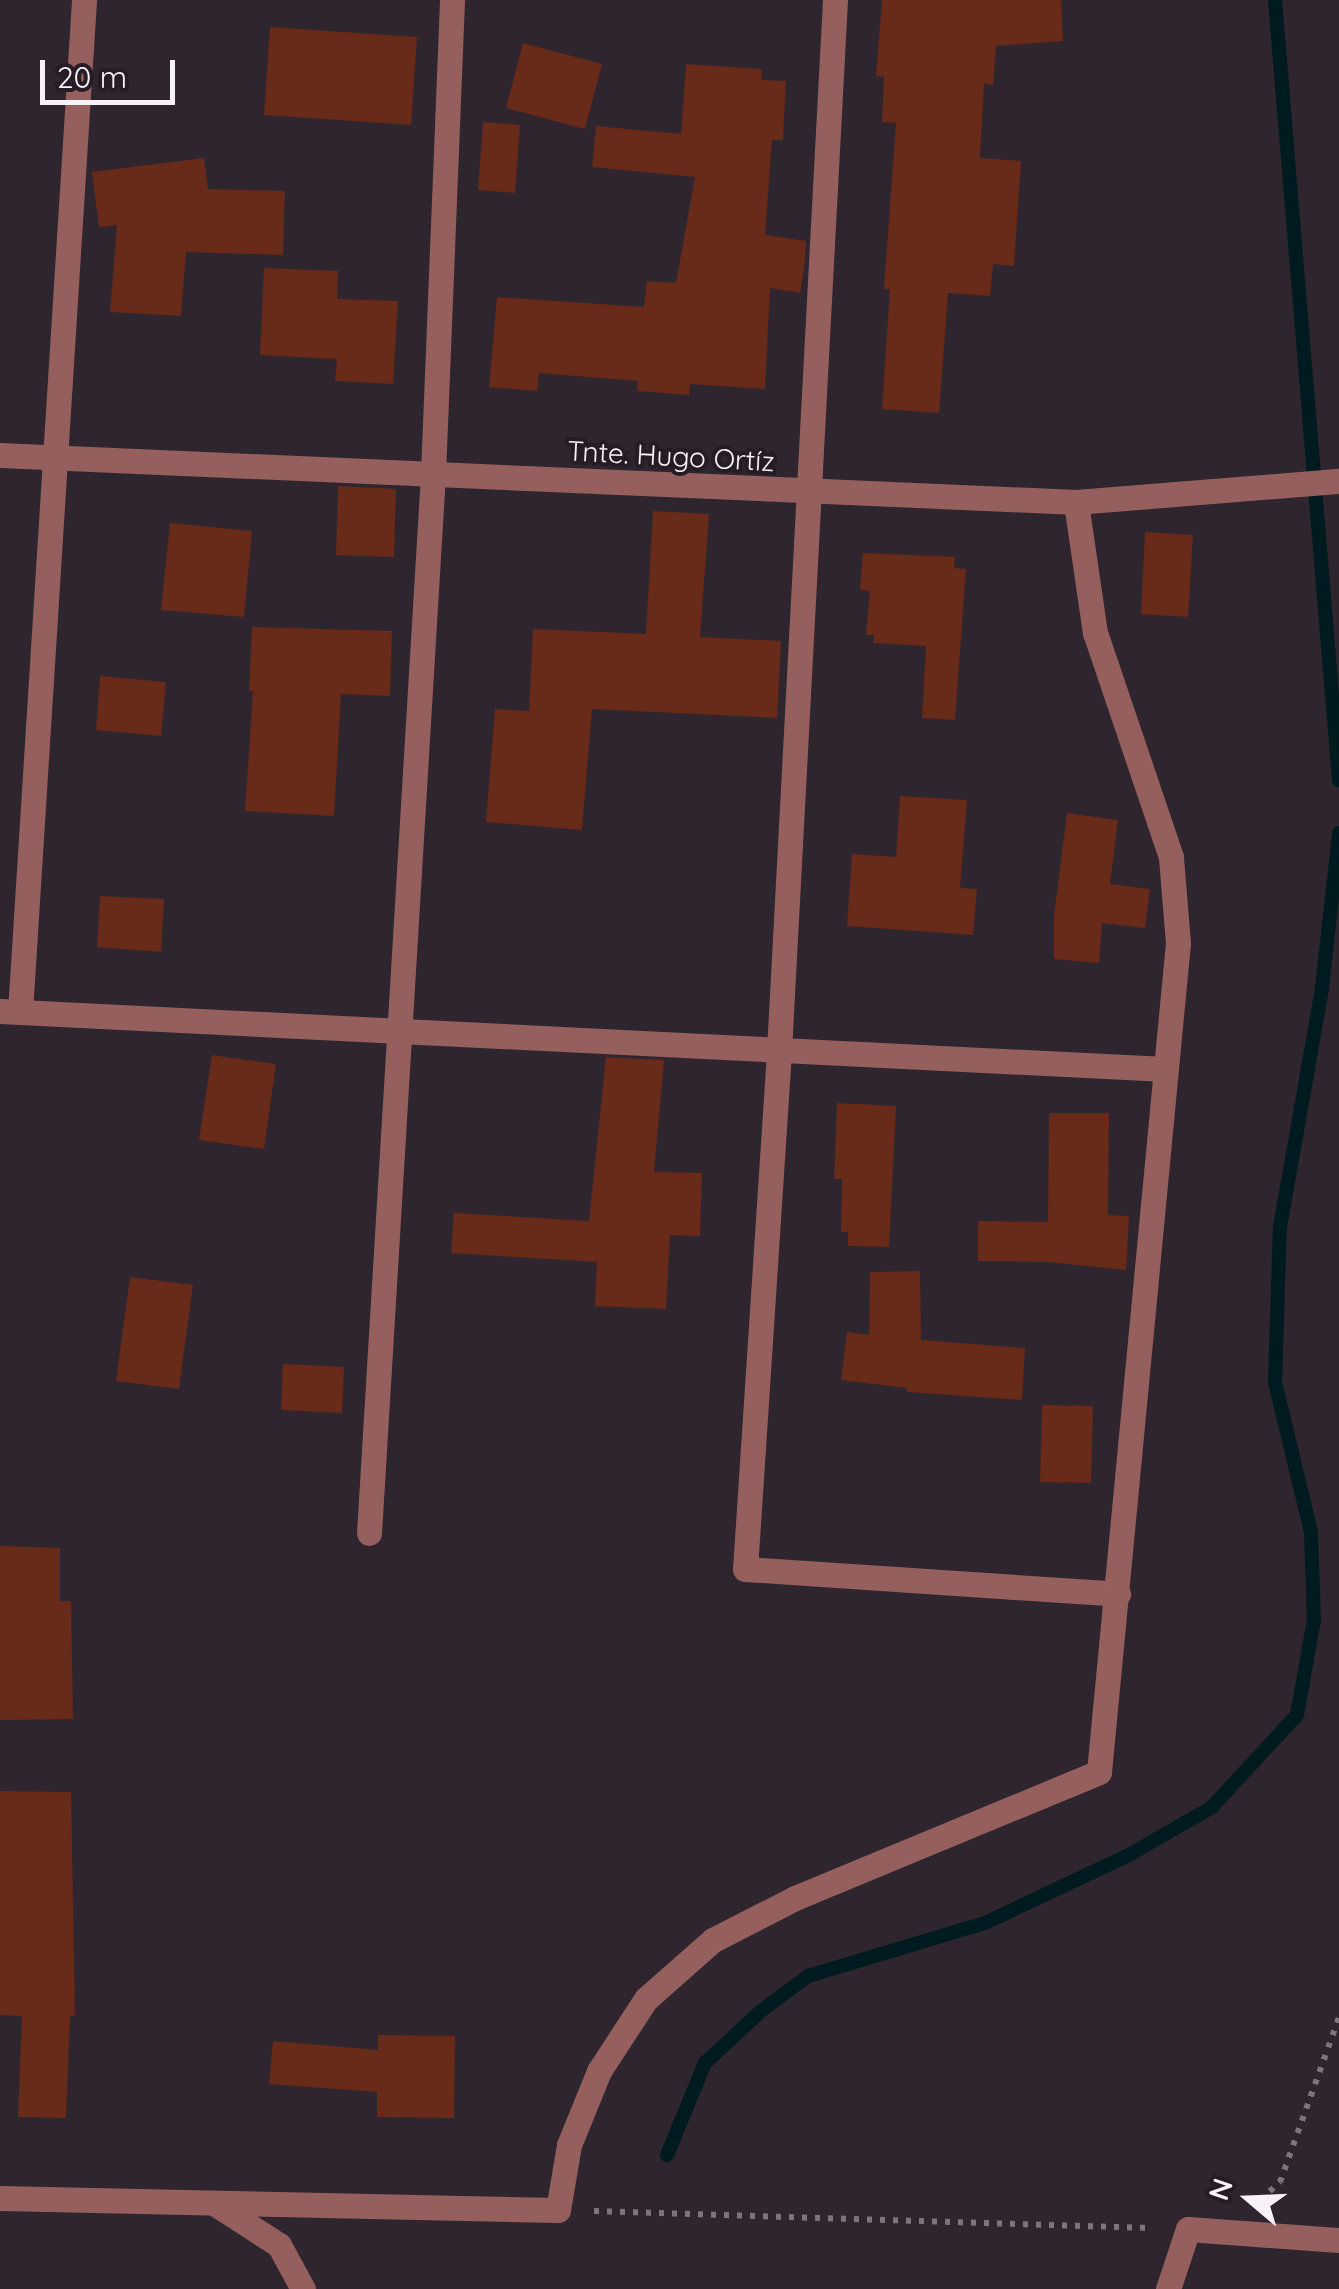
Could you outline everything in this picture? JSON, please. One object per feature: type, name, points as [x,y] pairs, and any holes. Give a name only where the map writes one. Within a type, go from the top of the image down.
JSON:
[{"type":"street","points":[[84,0],[55,458],[10,1011],[1166,1070]]},
{"type":"street","points":[[369,1533],[432,474],[452,0]]},
{"type":"street","points":[[835,0],[779,1052],[744,1569],[1118,1594]]},
{"type":"street","name":"Tnte. Hugo Ortíz","points":[[0,455],[1076,502],[1339,481]]},
{"type":"street","points":[[0,2198],[558,2210],[569,2145],[599,2070],[646,1999],[713,1940],[795,1898],[1099,1772],[1178,943],[1171,857],[1096,633],[1076,502]]},
{"type":"street","points":[[214,2204],[279,2245],[303,2289]]},
{"type":"street","points":[[1168,2289],[1188,2229],[1339,2240]]},
{"type":"path","points":[[1226,2232],[1280,2182],[1339,2017]]},
{"type":"path","points":[[558,2210],[1188,2229]]},
{"type":"building","points":[[882,0],[1061,0],[1063,41],[996,46],[993,85],[984,84],[980,158],[1021,161],[1014,266],[993,264],[990,296],[948,293],[939,413],[882,409],[890,289],[884,289],[896,123],[882,122],[884,77],[876,76]]},
{"type":"building","points":[[270,27],[417,37],[411,125],[264,115]]},
{"type":"building","points":[[523,43],[602,64],[585,129],[506,108]]},
{"type":"building","points":[[686,64],[762,69],[761,80],[786,81],[783,140],[772,140],[765,235],[806,241],[805,261],[800,293],[770,288],[765,389],[690,384],[689,395],[637,391],[638,381],[539,373],[537,391],[489,387],[497,297],[644,307],[647,281],[676,283],[695,177],[592,167],[596,126],[681,134]]},
{"type":"building","points":[[483,122],[520,125],[515,193],[478,190]]},
{"type":"building","points":[[204,158],[208,189],[285,191],[283,255],[186,252],[181,316],[110,312],[117,225],[99,227],[92,172]]},
{"type":"building","points":[[264,268],[338,271],[337,299],[398,301],[393,384],[335,381],[337,359],[260,355]]},
{"type":"building","points":[[338,486],[396,489],[394,557],[336,555]]},
{"type":"building","points":[[653,511],[709,514],[700,637],[781,641],[777,718],[592,709],[582,830],[486,822],[495,709],[529,711],[533,629],[646,634]]},
{"type":"building","points":[[170,523],[252,531],[244,617],[161,610]]},
{"type":"building","points":[[1145,532],[1193,535],[1188,617],[1141,614]]},
{"type":"building","points":[[863,553],[955,557],[954,568],[966,569],[955,720],[922,718],[926,646],[873,643],[874,635],[866,635],[870,591],[860,590]]},
{"type":"building","points":[[252,627],[392,631],[390,696],[341,694],[334,816],[245,811],[253,691],[249,691]]},
{"type":"building","points":[[100,676],[166,682],[161,736],[96,730]]},
{"type":"building","points":[[900,796],[967,800],[960,888],[977,889],[973,935],[847,926],[852,854],[896,857]]},
{"type":"building","points":[[1067,813],[1118,820],[1110,884],[1150,889],[1145,928],[1102,923],[1099,963],[1054,959],[1054,916]]},
{"type":"building","points":[[100,896],[164,899],[161,952],[97,947]]},
{"type":"building","points":[[212,1055],[276,1064],[264,1149],[199,1140]]},
{"type":"building","points":[[606,1057],[664,1060],[654,1172],[702,1173],[700,1236],[670,1235],[666,1309],[595,1306],[597,1262],[451,1253],[454,1213],[589,1221]]},
{"type":"building","points":[[837,1103],[896,1106],[889,1247],[848,1246],[848,1232],[841,1232],[842,1179],[834,1179]]},
{"type":"building","points":[[1049,1113],[1109,1113],[1108,1215],[1129,1216],[1126,1270],[1048,1262],[978,1261],[978,1221],[1048,1222]]},
{"type":"building","points":[[920,1271],[921,1340],[1025,1348],[1022,1400],[907,1392],[907,1388],[841,1380],[847,1332],[869,1335],[870,1272]]},
{"type":"building","points":[[130,1277],[193,1285],[179,1389],[116,1381]]},
{"type":"building","points":[[283,1364],[344,1367],[342,1413],[281,1410]]},
{"type":"building","points":[[1042,1405],[1093,1406],[1091,1483],[1040,1482]]},
{"type":"building","points":[[0,1546],[60,1548],[60,1601],[71,1601],[73,1719],[0,1720]]},
{"type":"building","points":[[0,1791],[71,1792],[75,2016],[70,2016],[66,2118],[18,2117],[22,2016],[0,2015]]},
{"type":"building","points":[[378,2035],[455,2036],[454,2118],[377,2117],[377,2092],[269,2084],[273,2041],[378,2050]]},
{"type":"waterway","points":[[1275,0],[1339,780]]},
{"type":"waterway","points":[[667,2155],[705,2063],[761,2011],[808,1976],[985,1923],[1129,1855],[1212,1807],[1297,1715],[1314,1620],[1311,1532],[1275,1382],[1280,1227],[1322,988],[1339,833]]}]
